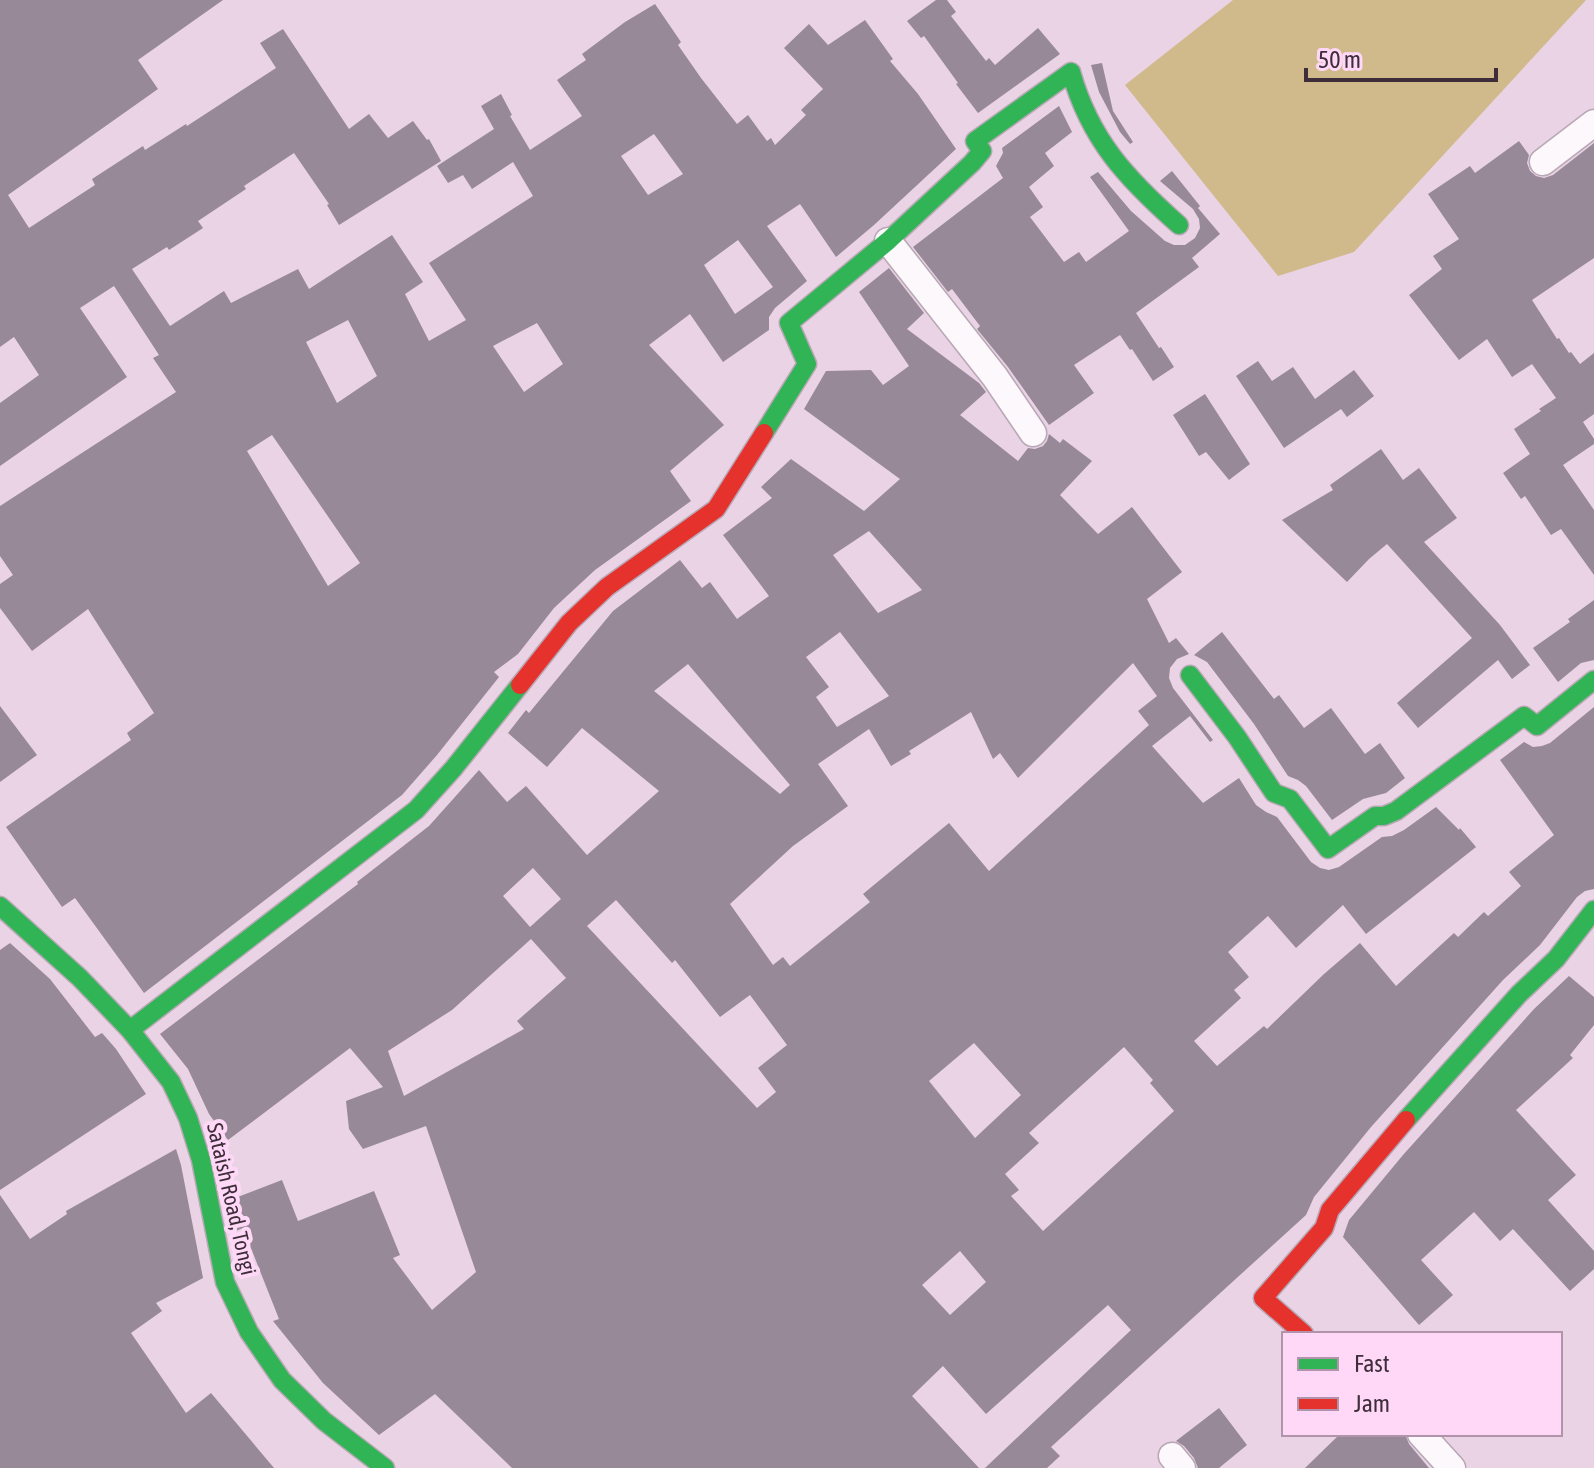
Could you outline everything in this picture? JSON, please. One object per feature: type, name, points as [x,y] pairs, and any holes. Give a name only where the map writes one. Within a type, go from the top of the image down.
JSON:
[{"type":"street","points":[[130,1030],[416,810],[453,769],[569,623],[607,587],[716,509],[807,364],[789,323],[888,241],[982,151],[975,141],[1071,72],[1079,100],[1102,144],[1145,195],[1179,225]]},
{"type":"street","points":[[1543,162],[1594,123]]},
{"type":"street","points":[[888,241],[986,366],[1033,433]]},
{"type":"street","points":[[1190,675],[1274,793],[1290,799],[1328,849],[1375,816],[1396,811],[1524,716],[1537,726],[1594,680]]},
{"type":"street","name":"Sataish Road, Tongi","points":[[0,906],[80,978],[130,1030],[171,1082],[188,1118],[201,1160],[225,1282],[249,1332],[282,1380],[324,1421],[385,1468]]},
{"type":"street","points":[[1302,1332],[1263,1298],[1324,1228],[1330,1210],[1387,1141],[1519,994],[1556,959],[1594,910]]},
{"type":"street","points":[[1423,1436],[1452,1468]]},
{"type":"shaded area","points":[[1233,0],[1586,0],[1354,252],[1278,276],[1125,85]]},
{"type":"building","points":[[0,0],[223,0],[138,60],[158,89],[8,195],[29,228],[95,185],[92,179],[143,146],[145,150],[187,126],[276,68],[260,43],[283,29],[349,129],[369,114],[388,138],[413,121],[429,139],[441,161],[339,225],[329,204],[294,153],[198,221],[203,228],[132,269],[170,326],[224,291],[231,303],[298,269],[309,289],[392,235],[423,282],[405,294],[429,341],[466,320],[429,263],[533,196],[513,162],[472,189],[463,175],[448,183],[437,166],[494,129],[481,106],[501,94],[530,150],[582,116],[557,80],[586,60],[582,54],[655,4],[681,42],[678,45],[737,124],[748,115],[767,141],[771,138],[775,145],[806,115],[801,110],[823,89],[784,48],[809,24],[828,45],[865,20],[893,59],[890,61],[918,94],[956,149],[836,257],[800,204],[767,226],[807,281],[775,308],[769,317],[769,330],[723,362],[690,314],[649,345],[724,425],[670,471],[691,501],[595,570],[554,608],[518,654],[494,672],[499,677],[402,795],[144,993],[75,898],[62,907],[6,827],[131,740],[127,733],[154,713],[88,609],[32,651],[0,608],[0,584],[13,575],[0,556],[0,506],[176,392],[153,358],[159,355],[114,286],[80,308],[127,377],[0,466],[0,403],[39,375],[14,337],[0,347]],"holes":[[[654,134],[683,174],[648,195],[621,156]],[[738,240],[773,287],[735,314],[704,265]],[[348,320],[377,376],[337,403],[306,342]],[[537,323],[563,364],[524,392],[493,346]],[[272,435],[360,563],[328,586],[247,451]]]},
{"type":"building","points":[[936,0],[947,0],[956,12],[951,16],[986,61],[989,58],[995,65],[1038,28],[1060,54],[978,113],[924,36],[921,38],[907,21]]},
{"type":"building","points":[[1102,63],[1113,111],[1133,142],[1130,144],[1120,132],[1099,92],[1091,65]]},
{"type":"building","points":[[1059,106],[1072,132],[1045,153],[1054,166],[1029,187],[1043,207],[1030,217],[1064,262],[1079,252],[1086,262],[1129,231],[1090,177],[1098,172],[1131,211],[1165,241],[1185,245],[1195,238],[1200,228],[1199,219],[1193,209],[1160,181],[1172,171],[1220,234],[1192,258],[1199,267],[1136,313],[1174,367],[1153,381],[1120,335],[1074,365],[1094,393],[1049,425],[977,329],[980,326],[952,289],[948,292],[913,247],[1003,178],[996,166],[1003,153],[1002,148]]},
{"type":"building","points":[[1519,141],[1529,155],[1527,163],[1530,171],[1544,178],[1553,175],[1594,143],[1594,258],[1532,300],[1557,339],[1580,364],[1594,353],[1594,414],[1583,422],[1594,444],[1563,465],[1594,510],[1594,575],[1561,529],[1551,535],[1525,496],[1521,499],[1503,473],[1530,454],[1514,429],[1556,398],[1532,364],[1512,377],[1487,339],[1459,360],[1409,295],[1442,269],[1433,256],[1459,239],[1428,194],[1470,166],[1475,173]]},
{"type":"building","points":[[889,268],[924,313],[907,329],[979,383],[986,392],[960,415],[1018,461],[1028,448],[1043,446],[1049,434],[1060,443],[1063,439],[1092,461],[1060,495],[1098,534],[1132,507],[1182,572],[1147,599],[1169,643],[1176,638],[1189,654],[1177,659],[1170,668],[1169,678],[1173,688],[1213,740],[1210,742],[1190,716],[1152,746],[1203,803],[1239,778],[1256,805],[1277,817],[1311,862],[1329,870],[1339,867],[1382,837],[1404,830],[1436,807],[1476,847],[1366,934],[1343,905],[1296,948],[1268,916],[1228,952],[1249,977],[1234,990],[1241,998],[1194,1041],[1217,1066],[1264,1026],[1267,1029],[1360,943],[1396,986],[1454,933],[1458,937],[1484,912],[1488,916],[1521,886],[1509,872],[1554,835],[1500,760],[1524,742],[1533,747],[1550,743],[1594,707],[1594,889],[1577,897],[1540,945],[1503,980],[1371,1127],[1314,1197],[1306,1215],[1051,1447],[1060,1456],[1047,1468],[985,1468],[1131,1330],[1108,1305],[986,1414],[943,1366],[912,1396],[979,1468],[512,1468],[435,1394],[379,1435],[323,1383],[273,1321],[279,1319],[243,1228],[236,1231],[230,1200],[282,1180],[298,1221],[374,1191],[400,1255],[393,1258],[432,1310],[476,1272],[426,1126],[363,1149],[349,1129],[346,1101],[383,1087],[350,1048],[228,1140],[209,1114],[188,1069],[160,1034],[358,884],[429,826],[479,770],[507,802],[526,786],[587,855],[659,791],[582,728],[547,767],[508,733],[526,710],[529,713],[613,611],[680,560],[702,588],[710,582],[737,619],[769,596],[723,535],[772,498],[761,487],[791,459],[864,511],[900,479],[804,409],[826,371],[871,370],[883,385],[909,366],[859,292]],"holes":[[[869,531],[922,590],[878,613],[833,555]],[[840,632],[889,696],[837,727],[816,697],[829,687],[806,657]],[[1133,663],[1157,696],[1138,711],[1149,725],[989,871],[949,823],[863,894],[870,902],[790,966],[783,957],[773,965],[730,904],[793,846],[848,806],[818,764],[869,729],[891,766],[971,712],[993,759],[1000,753],[1018,778]],[[688,664],[790,785],[780,794],[654,691]],[[533,868],[561,899],[530,927],[503,896]],[[616,900],[672,963],[675,960],[720,1017],[750,995],[787,1045],[758,1068],[776,1092],[757,1108],[587,926]],[[531,939],[566,978],[517,1021],[524,1029],[404,1096],[388,1051],[452,1010]],[[974,1043],[1021,1095],[975,1138],[929,1081]],[[1124,1047],[1153,1080],[1150,1083],[1174,1111],[1043,1231],[1011,1196],[1019,1190],[1005,1174],[1039,1143],[1029,1133]],[[960,1251],[986,1282],[950,1315],[922,1285]]]},
{"type":"building","points":[[1258,361],[1272,381],[1293,367],[1315,399],[1354,370],[1374,396],[1347,417],[1341,409],[1284,448],[1236,376]]},
{"type":"building","points":[[1205,394],[1250,464],[1229,480],[1206,452],[1199,456],[1173,415]]},
{"type":"building","points":[[1381,449],[1403,480],[1419,468],[1457,518],[1424,542],[1500,625],[1530,665],[1512,679],[1498,660],[1418,728],[1397,703],[1472,638],[1387,544],[1347,582],[1282,520],[1333,490],[1330,485]]},
{"type":"building","points":[[1594,600],[1594,660],[1581,663],[1558,682],[1533,648],[1570,622],[1568,619]]},
{"type":"building","points":[[1222,632],[1274,699],[1279,695],[1304,728],[1331,708],[1365,754],[1380,743],[1405,778],[1386,793],[1363,799],[1332,820],[1306,786],[1288,776],[1254,724],[1207,662],[1194,655]]},
{"type":"building","points":[[0,706],[37,755],[0,782]]},
{"type":"building","points":[[10,943],[50,979],[95,1037],[102,1033],[146,1094],[0,1190],[0,950]]},
{"type":"building","points":[[1569,976],[1594,997],[1594,1025],[1570,1055],[1573,1058],[1516,1110],[1576,1175],[1548,1200],[1594,1251],[1594,1269],[1570,1291],[1513,1229],[1500,1241],[1474,1212],[1421,1260],[1453,1295],[1419,1325],[1343,1237],[1349,1220],[1534,1009]]},
{"type":"building","points":[[176,1149],[203,1278],[156,1303],[162,1311],[131,1333],[186,1413],[211,1393],[274,1468],[0,1468],[0,1195],[30,1239],[67,1214],[66,1211]]},
{"type":"building","points":[[1219,1408],[1247,1445],[1219,1468],[1198,1468],[1194,1458],[1176,1441]]},
{"type":"building","points":[[1338,1436],[1406,1436],[1429,1468],[1305,1468]]},
{"type":"traffic: fast","points":[[764,433],[807,364],[789,323],[888,241],[972,163],[982,151],[975,141],[1071,72],[1089,118],[1113,157],[1179,225]]},
{"type":"traffic: fast","points":[[1190,675],[1274,793],[1290,799],[1328,849],[1375,816],[1396,811],[1524,716],[1537,726],[1594,680]]},
{"type":"traffic: fast","points":[[130,1030],[416,810],[520,685]]},
{"type":"traffic: fast","points":[[0,906],[80,978],[130,1030],[171,1082],[188,1118],[201,1160],[225,1282],[249,1332],[282,1380],[324,1421],[385,1468]]},
{"type":"traffic: fast","points":[[1406,1120],[1519,994],[1556,959],[1594,910]]},
{"type":"traffic: jam","points":[[520,685],[569,623],[607,587],[716,509],[764,433]]},
{"type":"traffic: jam","points":[[1302,1332],[1263,1298],[1324,1228],[1330,1210],[1406,1120]]}]
